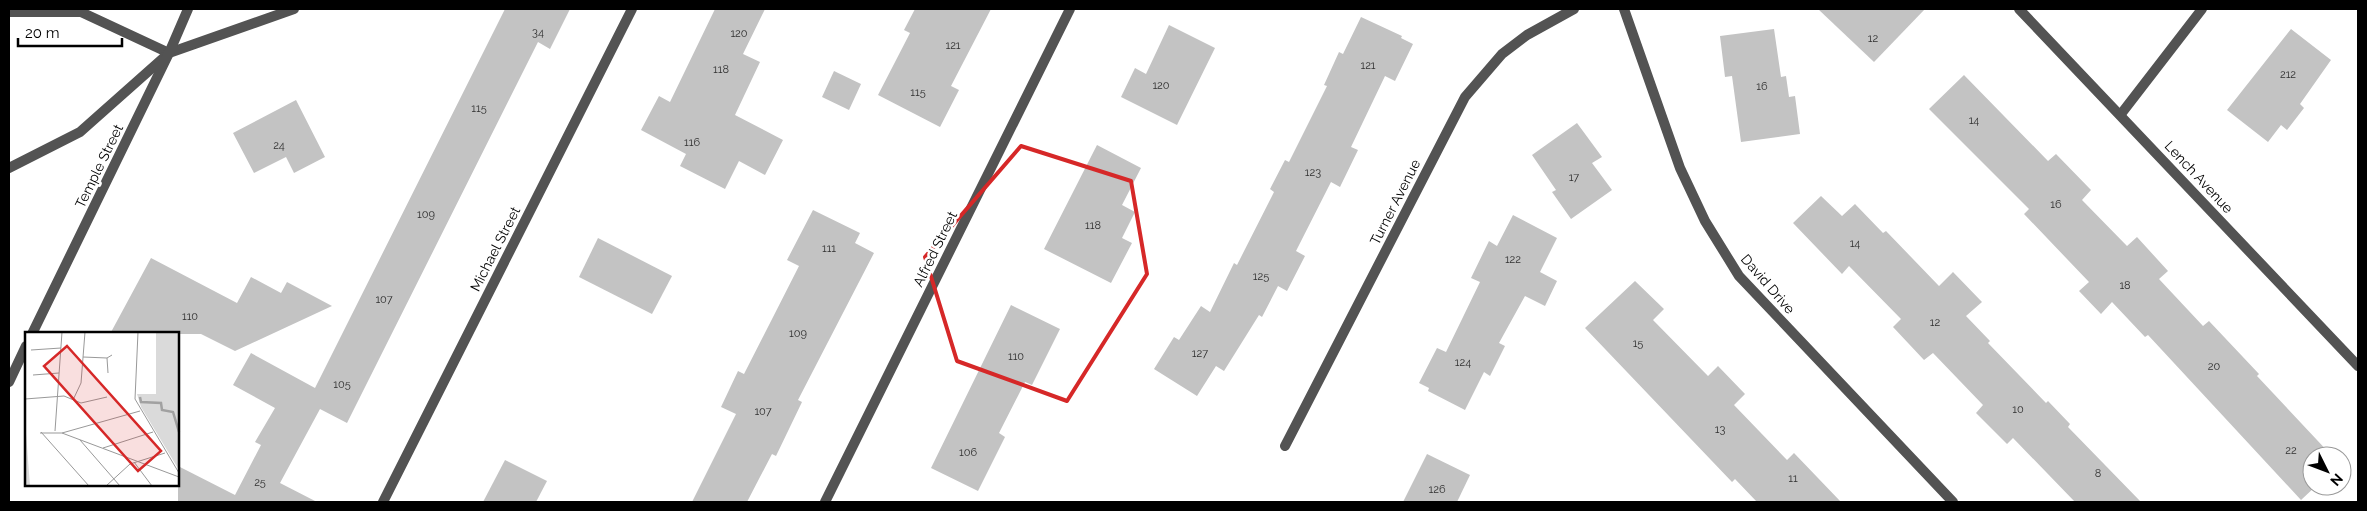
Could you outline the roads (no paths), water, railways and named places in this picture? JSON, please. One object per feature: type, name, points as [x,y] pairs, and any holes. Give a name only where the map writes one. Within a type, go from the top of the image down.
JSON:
[{"type":"street","name":"Temple Street","points":[[33,332],[169,53],[188,9]]},
{"type":"street","points":[[9,168],[80,132],[169,53],[294,9]]},
{"type":"street","name":"Michael Street","points":[[383,502],[632,9]]},
{"type":"street","name":"Alfred Street","points":[[825,502],[1070,9]]},
{"type":"street","name":"Turner Avenue","points":[[1285,446],[1465,97],[1502,54],[1527,35],[1574,9]]},
{"type":"street","name":"David Drive","points":[[1624,9],[1680,168],[1705,221],[1739,276],[1953,502]]},
{"type":"street","name":"Lench Avenue","points":[[2019,9],[2121,114],[2358,366]]},
{"type":"street","points":[[2121,114],[2202,9]]},
{"type":"street","points":[[9,12],[82,12],[169,53]]},
{"type":"street","points":[[9,382],[25,348]]}]
